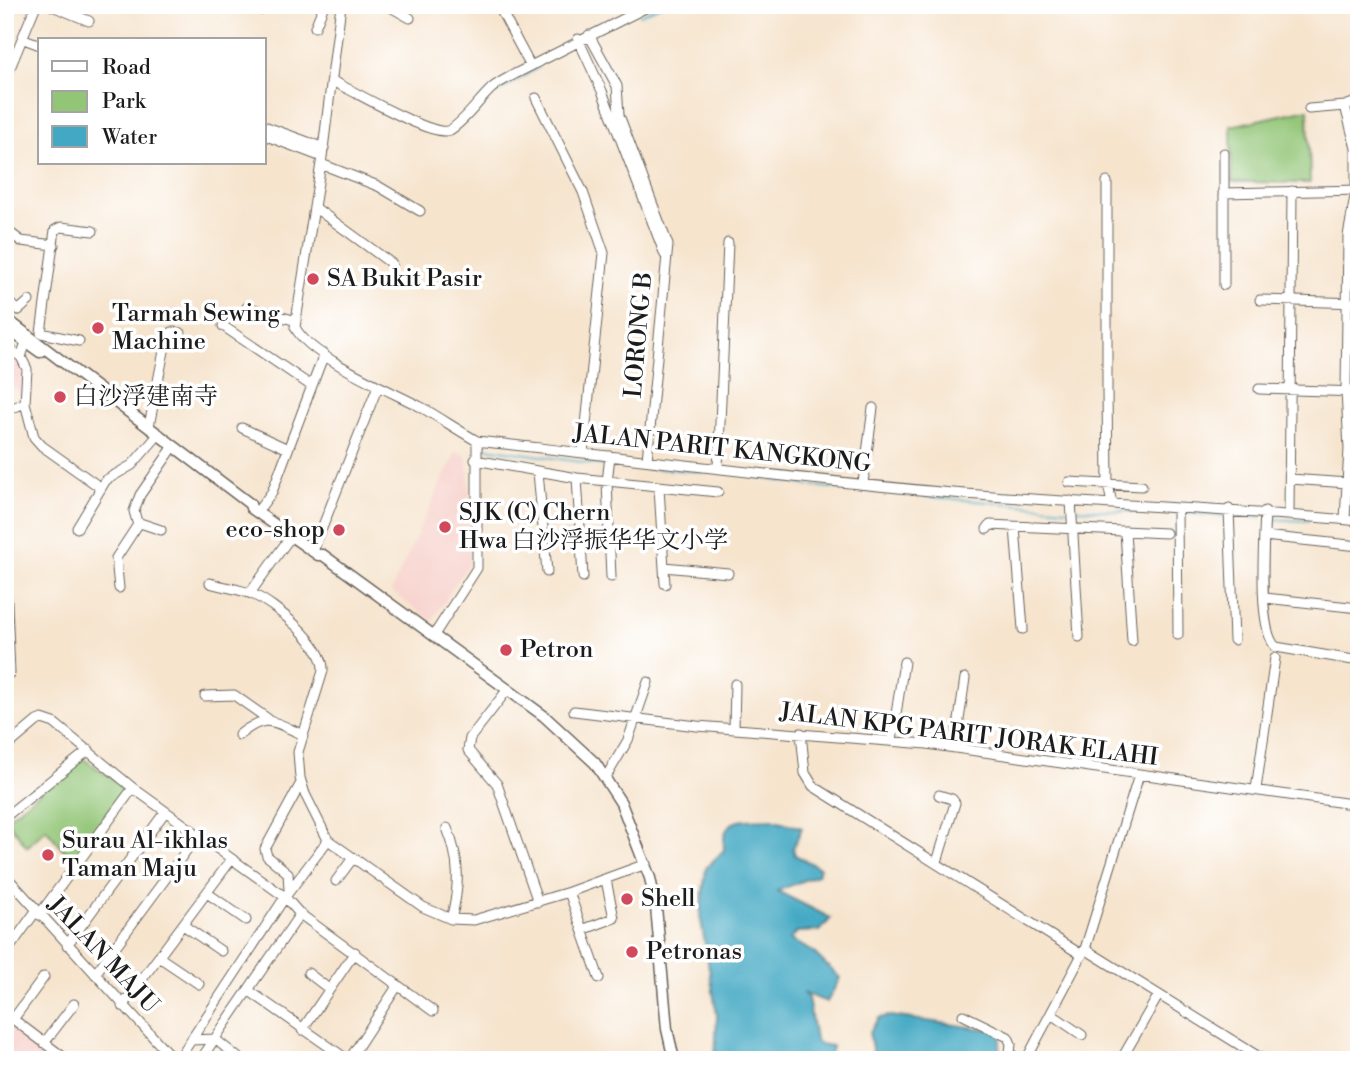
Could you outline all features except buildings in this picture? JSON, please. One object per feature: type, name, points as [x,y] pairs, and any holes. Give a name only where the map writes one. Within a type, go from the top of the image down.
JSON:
[{"type":"main road","points":[[5,318],[291,536],[318,550]]},
{"type":"main road","points":[[5,327],[34,339]]},
{"type":"main road","points":[[256,508],[318,550],[574,740],[606,777],[626,814],[646,864],[656,907],[665,1014],[674,1060]]},
{"type":"street","points":[[5,80],[36,5]]},
{"type":"street","points":[[50,5],[89,21]]},
{"type":"street","points":[[315,27],[324,5]]},
{"type":"street","points":[[341,5],[322,156],[293,320],[297,331],[324,354],[477,441],[477,568],[434,635]]},
{"type":"street","points":[[387,5],[410,18]]},
{"type":"street","points":[[498,5],[530,65]]},
{"type":"street","points":[[332,81],[423,127],[440,132],[450,130],[494,86],[579,41],[591,39],[651,5]]},
{"type":"street","points":[[24,39],[38,44]]},
{"type":"street","points":[[591,39],[617,86],[619,115],[659,227]]},
{"type":"street","points":[[579,41],[659,227]]},
{"type":"street","points":[[536,98],[583,192],[604,253],[583,453]]},
{"type":"street","points":[[1310,108],[1345,106],[1359,101]]},
{"type":"street","points":[[1345,106],[1357,148],[1357,190],[1348,236],[1348,483],[1345,519]]},
{"type":"street","points":[[266,127],[420,211]]},
{"type":"street","points":[[266,136],[322,156]]},
{"type":"street","points":[[1224,153],[1224,285]]},
{"type":"street","points":[[1107,182],[1108,484],[1112,504]]},
{"type":"street","points":[[1223,192],[1357,190]]},
{"type":"street","points":[[1289,513],[1292,191]]},
{"type":"street","points":[[314,207],[392,264]]},
{"type":"street","points":[[21,357],[34,339],[58,227],[93,231]]},
{"type":"street","name":"LORONG B","points":[[647,460],[665,255],[659,227]]},
{"type":"street","points":[[5,229],[21,240],[54,245]]},
{"type":"street","points":[[1348,236],[1359,234]]},
{"type":"street","points":[[718,468],[728,243]]},
{"type":"street","points":[[1260,300],[1359,303]]},
{"type":"street","points":[[5,301],[19,310],[29,301]]},
{"type":"street","points":[[247,307],[293,320]]},
{"type":"street","points":[[223,326],[310,385]]},
{"type":"street","points":[[149,426],[167,336],[181,333]]},
{"type":"street","points":[[34,339],[79,341]]},
{"type":"street","points":[[5,346],[21,357],[27,369],[25,403],[34,437],[42,446],[101,488]]},
{"type":"street","points":[[256,508],[272,492],[310,385],[324,354]]},
{"type":"street","points":[[318,550],[378,386]]},
{"type":"street","points":[[1259,389],[1359,392]]},
{"type":"street","points":[[5,411],[25,403]]},
{"type":"street","points":[[863,483],[873,408]]},
{"type":"street","points":[[242,428],[288,449]]},
{"type":"street","points":[[77,528],[106,480],[132,465],[159,434]]},
{"type":"street","name":"JALAN PARIT KANGKONG","points":[[477,441],[583,453],[609,463],[647,460],[1071,507],[1112,504],[1177,513],[1265,516],[1289,513],[1359,521]]},
{"type":"street","points":[[161,530],[139,523],[134,511],[140,495],[174,446]]},
{"type":"street","points":[[475,460],[607,482],[718,492]]},
{"type":"street","points":[[609,463],[607,482],[611,577]]},
{"type":"street","points":[[538,472],[548,572]]},
{"type":"street","points":[[577,478],[583,577]]},
{"type":"street","points":[[1290,479],[1348,483]]},
{"type":"street","points":[[1069,482],[1142,486]]},
{"type":"street","points":[[659,488],[665,584]]},
{"type":"street","points":[[1071,507],[1079,637]]},
{"type":"street","points":[[1177,513],[1178,635]]},
{"type":"street","points":[[1228,513],[1234,639]]},
{"type":"street","points":[[1265,516],[1265,598],[1267,629],[1271,642],[1276,647],[1359,661]]},
{"type":"street","points":[[119,588],[116,558],[139,523]]},
{"type":"street","points":[[988,529],[990,526],[1166,533]]},
{"type":"street","points":[[1015,527],[1023,629]]},
{"type":"street","points":[[1125,531],[1132,642]]},
{"type":"street","points":[[250,593],[291,536]]},
{"type":"street","points":[[1264,536],[1359,546]]},
{"type":"street","points":[[5,556],[10,673],[5,676]]},
{"type":"street","points":[[664,567],[728,573]]},
{"type":"street","points":[[210,583],[250,593],[290,621],[322,656],[323,671],[301,734],[298,752],[301,783],[328,840],[422,907],[451,919],[474,920],[606,880],[646,864]]},
{"type":"street","points":[[1265,598],[1359,608]]},
{"type":"street","points":[[1257,785],[1275,659]]},
{"type":"street","points":[[893,737],[904,662]]},
{"type":"street","points":[[956,744],[965,678]]},
{"type":"street","points":[[606,777],[618,761],[636,720],[648,682]]},
{"type":"street","points":[[734,729],[735,684]]},
{"type":"street","points":[[508,690],[470,738],[468,750],[498,784],[538,902]]},
{"type":"street","points":[[205,696],[234,695],[268,719],[301,734]]},
{"type":"street","name":"JALAN KPG PARIT JORAK ELAHI","points":[[574,711],[734,729],[893,737],[956,744],[1139,775],[1257,785],[1355,798]]},
{"type":"street","points":[[239,735],[258,722],[268,719]]},
{"type":"street","points":[[5,748],[37,721],[47,720],[89,750],[165,812],[231,860],[287,895],[300,914],[433,1011]]},
{"type":"street","points":[[801,733],[805,773],[813,786],[832,800],[1264,1060]]},
{"type":"street","points":[[5,817],[89,750]]},
{"type":"street","points":[[1355,798],[1359,773]]},
{"type":"street","points":[[1026,1060],[1084,952],[1104,897],[1139,775]]},
{"type":"street","points":[[287,895],[288,873],[267,856],[265,849],[301,783]]},
{"type":"street","points":[[5,954],[133,788]]},
{"type":"street","points":[[937,862],[955,803],[952,799],[939,795]]},
{"type":"street","points":[[67,945],[165,812]]},
{"type":"street","points":[[447,828],[455,847],[459,874],[451,919]]},
{"type":"street","points":[[95,974],[198,836]]},
{"type":"street","points":[[176,1060],[192,1040],[287,895],[328,840]]},
{"type":"street","points":[[336,881],[353,858]]},
{"type":"street","points":[[122,1006],[231,860]]},
{"type":"street","name":"JALAN MAJU","points":[[6,876],[122,1006],[176,1060]]},
{"type":"street","points":[[582,930],[614,918],[606,880]]},
{"type":"street","points":[[569,892],[599,978]]},
{"type":"street","points":[[207,893],[246,920]]},
{"type":"street","points":[[201,1059],[300,914]]},
{"type":"street","points":[[183,925],[221,951]]},
{"type":"street","points":[[302,1030],[355,952]]},
{"type":"street","points":[[159,957],[199,984]]},
{"type":"street","points":[[308,973],[329,989]]},
{"type":"street","points":[[44,977],[9,1015],[67,1060]]},
{"type":"street","points":[[248,990],[348,1060],[398,985]]},
{"type":"street","points":[[1121,1060],[1158,996]]},
{"type":"street","points":[[45,1042],[74,1004]]},
{"type":"street","points":[[1051,1014],[1082,1035]]},
{"type":"street","points":[[963,1015],[1008,1037],[1011,1044],[1009,1060]]},
{"type":"street","points":[[192,1040],[215,1039],[241,1060]]},
{"type":"shaded area","points":[[5,343],[13,349],[24,369],[23,396],[5,382]]},
{"type":"shaded area","name":"SJK (C) Chern Hwa 白沙浮振华华文小学","points":[[456,451],[466,456],[470,492],[469,563],[432,621],[391,591]]},
{"type":"shaded area","points":[[5,1017],[60,1060],[5,1060]]},
{"type":"green space","points":[[1308,109],[1310,183],[1232,182],[1231,126]]},
{"type":"green space","points":[[82,758],[122,785],[124,793],[73,861],[46,829],[27,847],[6,819]]},
{"type":"water","points":[[772,819],[802,828],[793,848],[795,855],[820,868],[817,875],[777,891],[831,918],[820,931],[797,932],[790,940],[812,951],[840,978],[827,1002],[803,993],[808,998],[815,1040],[819,1044],[832,1046],[829,1060],[715,1060],[717,1015],[700,915],[706,868],[724,850],[724,838],[730,825],[744,820]]},
{"type":"water","points":[[890,1016],[992,1030],[1001,1036],[998,1060],[874,1060],[869,1032],[879,1018]]},
{"type":"waterway","points":[[640,15],[662,5]]},
{"type":"waterway","points":[[497,93],[539,67]]},
{"type":"waterway","points":[[481,447],[607,466]]},
{"type":"waterway","points":[[612,466],[705,472]]},
{"type":"waterway","points":[[755,477],[811,486],[1066,509]]},
{"type":"waterway","points":[[1076,509],[1175,513]]},
{"type":"waterway","points":[[1180,513],[1227,516]]},
{"type":"waterway","points":[[1233,516],[1262,518]]},
{"type":"waterway","points":[[1268,519],[1308,521]]},
{"type":"place","name":"SA Bukit Pasir","points":[[313,279]]},
{"type":"place","name":"Tarmah Sewing Machine","points":[[98,328]]},
{"type":"place","name":"白沙浮建南寺","points":[[60,397]]},
{"type":"place","name":"SJK (C) Chern Hwa 白沙浮振华华文小学","points":[[445,527]]},
{"type":"place","name":"eco-shop","points":[[339,530]]},
{"type":"place","name":"Petron","points":[[506,650]]},
{"type":"place","name":"Surau Al-ikhlas Taman Maju","points":[[48,855]]},
{"type":"place","name":"Shell","points":[[627,899]]},
{"type":"place","name":"Petronas","points":[[632,952]]}]
